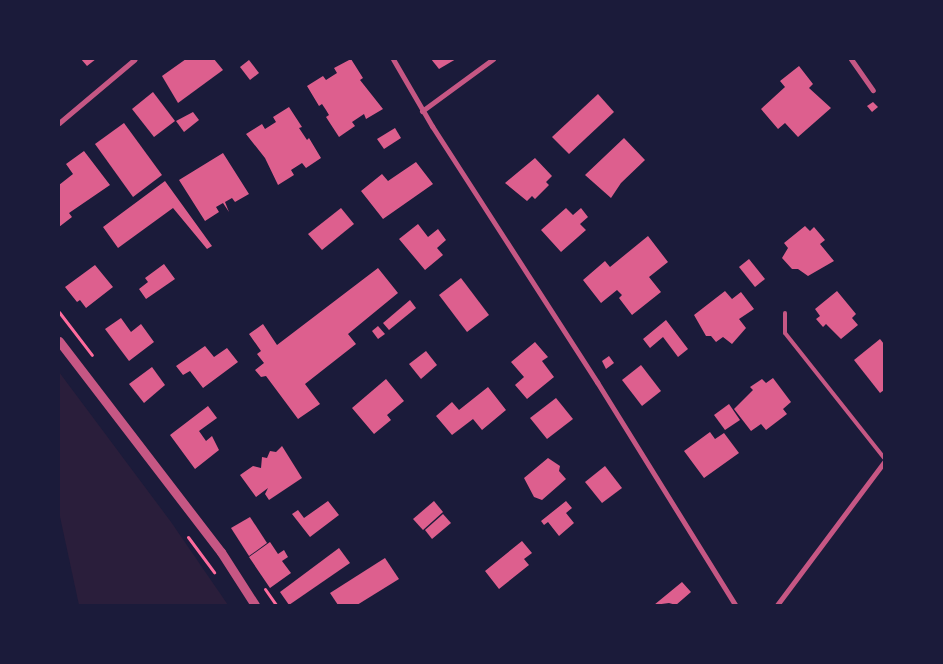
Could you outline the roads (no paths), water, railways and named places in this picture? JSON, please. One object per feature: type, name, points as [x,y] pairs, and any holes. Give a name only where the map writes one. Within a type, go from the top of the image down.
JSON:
[{"type":"street","points":[[59,123],[134,59]]},
{"type":"street","points":[[393,59],[422,111],[597,382],[735,605]]},
{"type":"street","points":[[422,111],[493,59]]},
{"type":"street","points":[[851,59],[873,90]]},
{"type":"street","points":[[59,341],[221,552],[255,605]]},
{"type":"street","points":[[777,605],[884,460]]},
{"type":"lane","points":[[785,312],[785,333],[884,460]]}]
